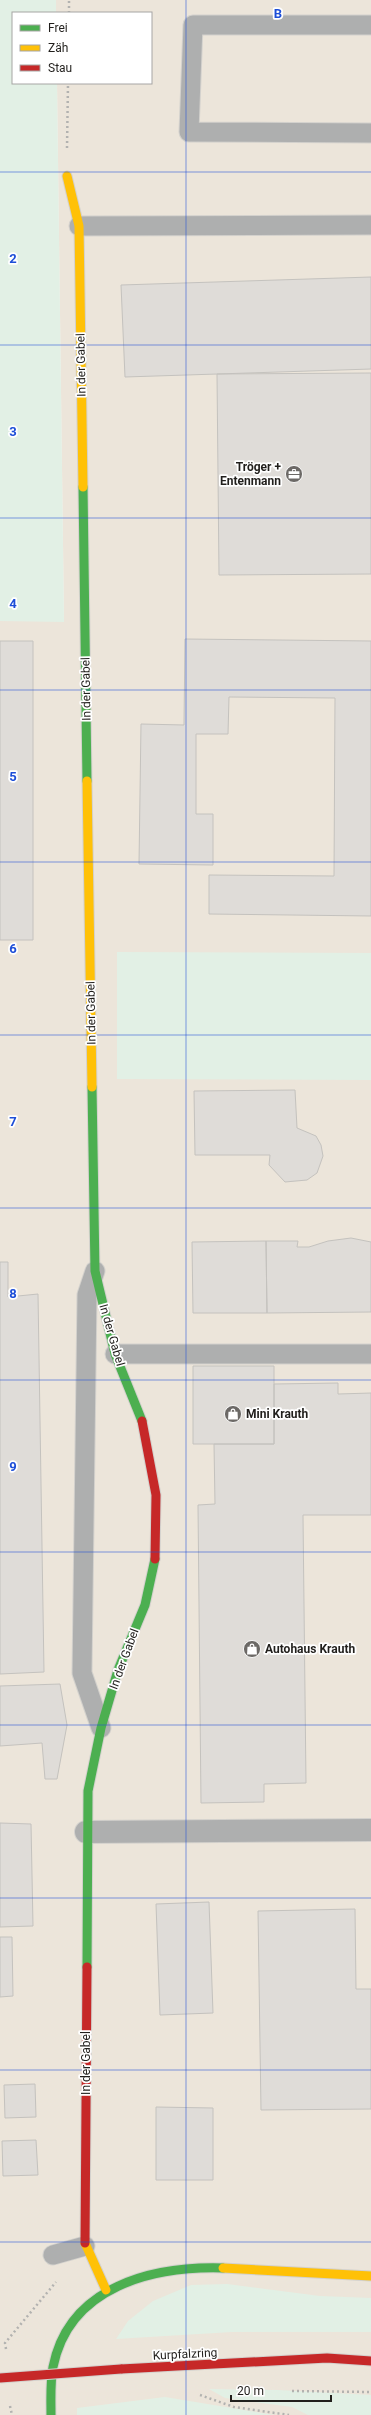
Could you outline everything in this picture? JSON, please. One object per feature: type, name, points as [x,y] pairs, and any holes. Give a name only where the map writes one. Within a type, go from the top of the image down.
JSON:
[{"type":"street","name":"In der Gabel","points":[[67,176],[79,226],[95,1271],[115,1354],[144,1426],[156,1495],[155,1561],[145,1606],[118,1670],[101,1728],[88,1791],[86,1832],[85,2246],[106,2290]]},
{"type":"street","points":[[86,1832],[371,1830]]},
{"type":"street","points":[[52,2415],[51,2381],[56,2354],[68,2329],[84,2308],[106,2290],[131,2278],[187,2267],[371,2276]]},
{"type":"street","name":"Kurpfalzring","points":[[0,2378],[327,2358],[371,2361]]},
{"type":"lane","points":[[371,25],[193,25],[188,132],[371,133]]},
{"type":"lane","points":[[79,226],[371,225]]},
{"type":"lane","points":[[95,1271],[87,1295],[82,1673],[101,1728]]},
{"type":"lane","points":[[115,1354],[371,1354]]},
{"type":"lane","points":[[53,2255],[85,2246]]},
{"type":"path","points":[[69,0],[69,12]]},
{"type":"path","points":[[67,176],[68,84]]},
{"type":"path","points":[[6,2350],[5,2343],[85,2246]]},
{"type":"path","points":[[199,2394],[234,2407],[289,2415]]},
{"type":"path","points":[[10,2403],[12,2415]]},
{"type":"shaded area","points":[[0,0],[56,0],[56,12],[12,12],[12,84],[57,84],[64,622],[0,621]]},
{"type":"shaded area","points":[[56,0],[371,0],[371,2415],[0,2415],[0,621],[64,621],[57,84],[152,84],[152,12],[56,12]]},
{"type":"shaded area","points":[[117,952],[371,953],[371,1080],[117,1079]]},
{"type":"shaded area","points":[[227,2284],[320,2296],[371,2298],[371,2332],[232,2332],[116,2339],[128,2321],[153,2301],[191,2285]]},
{"type":"shaded area","points":[[209,2389],[278,2390],[371,2395],[371,2415],[308,2415],[292,2407],[225,2398]]},
{"type":"shaded area","points":[[165,2397],[274,2415],[77,2415],[77,2408]]},
{"type":"building","points":[[371,277],[371,369],[125,377],[121,285]]},
{"type":"building","name":"Tröger + Entenmann","points":[[371,373],[371,574],[219,575],[217,374]]},
{"type":"building","points":[[185,639],[371,641],[371,916],[209,914],[209,875],[334,876],[335,698],[229,697],[228,734],[196,734],[196,814],[213,814],[213,865],[139,864],[141,724],[184,725]]},
{"type":"building","points":[[0,641],[33,641],[33,940],[0,940]]},
{"type":"building","points":[[295,1090],[297,1128],[316,1136],[321,1145],[323,1156],[317,1173],[307,1180],[285,1182],[269,1165],[270,1155],[195,1155],[194,1091]]},
{"type":"building","points":[[351,1238],[371,1242],[371,1312],[267,1313],[266,1241],[298,1241],[297,1247],[309,1247],[328,1241]]},
{"type":"building","points":[[266,1241],[267,1313],[193,1313],[192,1242]]},
{"type":"building","points":[[0,1262],[8,1262],[8,1297],[38,1294],[44,1672],[0,1674]]},
{"type":"building","name":"Mini Krauth","points":[[193,1366],[274,1366],[274,1444],[193,1444]]},
{"type":"building","name":"Autohaus Krauth","points":[[338,1383],[338,1394],[371,1393],[371,1515],[303,1515],[306,1783],[264,1784],[264,1802],[201,1803],[198,1505],[215,1504],[214,1444],[274,1444],[274,1384]]},
{"type":"building","points":[[60,1684],[67,1725],[57,1779],[45,1779],[42,1743],[0,1746],[0,1686]]},
{"type":"building","points":[[0,1823],[31,1824],[33,1926],[0,1927]]},
{"type":"building","points":[[209,1902],[213,2013],[160,2015],[156,1904]]},
{"type":"building","points":[[355,1909],[356,1989],[371,1989],[371,2109],[261,2110],[258,1911]]},
{"type":"building","points":[[0,1937],[12,1937],[13,1996],[0,1997]]},
{"type":"building","points":[[35,2084],[36,2117],[5,2118],[4,2085]]},
{"type":"building","points":[[156,2107],[213,2108],[213,2180],[156,2180]]},
{"type":"building","points":[[36,2140],[38,2175],[3,2176],[2,2141]]},
{"type":"traffic: fast","points":[[83,487],[87,781]]},
{"type":"traffic: fast","points":[[92,1087],[95,1271],[115,1354],[142,1421]]},
{"type":"traffic: fast","points":[[87,1967],[88,1791],[101,1728],[118,1670],[145,1605],[155,1559]]},
{"type":"traffic: fast","points":[[51,2415],[52,2373],[62,2339],[76,2317],[95,2300],[118,2286],[143,2277],[169,2271],[196,2268],[223,2268]]},
{"type":"traffic: slow","points":[[67,176],[79,226],[83,487]]},
{"type":"traffic: slow","points":[[87,781],[92,1087]]},
{"type":"traffic: slow","points":[[85,2243],[106,2290]]},
{"type":"traffic: slow","points":[[223,2268],[371,2276]]},
{"type":"traffic: jam","points":[[142,1421],[156,1495],[155,1559]]},
{"type":"traffic: jam","points":[[85,2243],[87,1967]]},
{"type":"traffic: jam","points":[[121,2369],[327,2358],[371,2361]]},
{"type":"traffic: jam","points":[[0,2378],[121,2369]]},
{"type":"place","name":"Tröger + Entenmann","points":[[294,474]]},
{"type":"place","name":"Mini Krauth","points":[[233,1414]]},
{"type":"place","name":"Autohaus Krauth","points":[[252,1649]]}]
